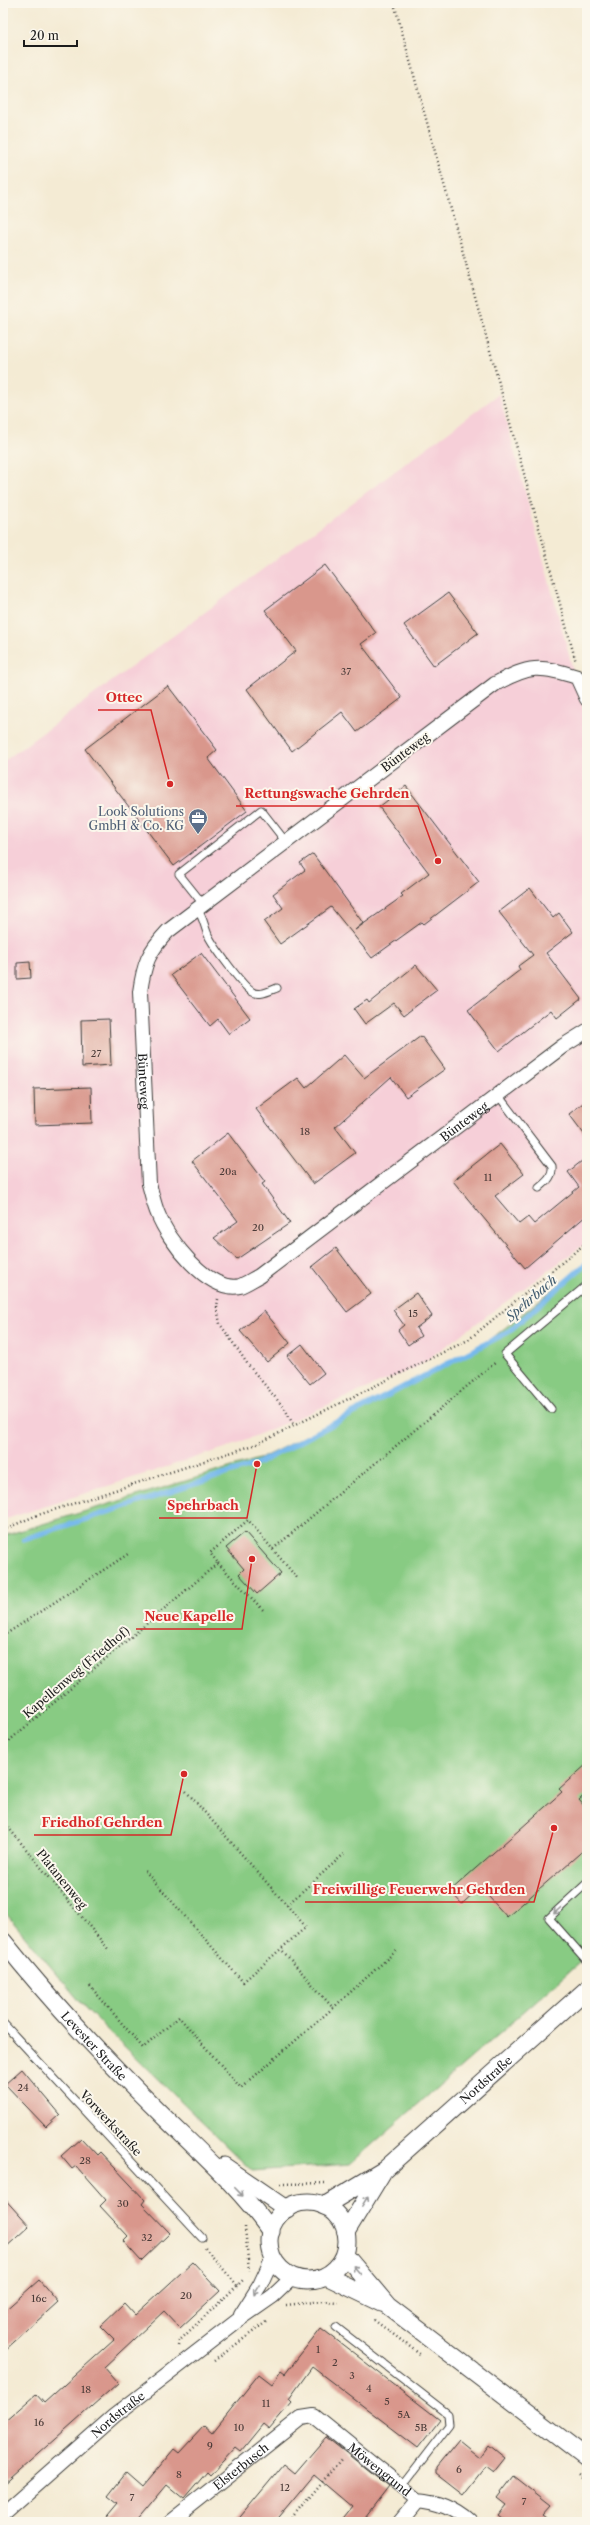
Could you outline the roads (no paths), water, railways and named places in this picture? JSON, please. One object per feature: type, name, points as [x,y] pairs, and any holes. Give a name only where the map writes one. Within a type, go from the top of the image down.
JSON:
[{"type":"street","name":"Bünteweg","points":[[587,699],[577,676],[547,667],[518,672],[495,684],[168,931],[152,948],[143,968],[140,992],[149,1184],[158,1215],[176,1244],[202,1273],[220,1284],[239,1286],[259,1276],[498,1095],[564,1046],[587,1031]]},
{"type":"street","name":"Levester Straße","points":[[3,1941],[73,2025],[193,2144],[255,2209],[271,2232]]},
{"type":"street","name":"Nordstraße","points":[[324,2206],[384,2170],[587,1989]]},
{"type":"street","name":"Levester Straße","points":[[193,2144],[287,2209]]},
{"type":"street","name":"Nordstraße","points":[[346,2232],[384,2170]]},
{"type":"street","points":[[300,2203],[324,2206],[342,2221],[346,2232],[345,2255],[339,2266],[326,2276],[308,2280],[293,2277],[285,2272],[273,2257],[269,2241],[276,2220],[287,2209],[300,2203]]},
{"type":"street","points":[[345,2255],[388,2306]]},
{"type":"street","name":"Nordstraße","points":[[238,2321],[260,2285],[273,2257]]},
{"type":"street","points":[[326,2276],[388,2306],[587,2458]]},
{"type":"street","name":"Nordstraße","points":[[3,2514],[114,2416],[273,2296],[293,2277]]},
{"type":"street","name":"Möwengrund","points":[[314,2416],[418,2500],[435,2501],[459,2512],[471,2522]]},
{"type":"street","name":"Elsterbusch","points":[[170,2522],[300,2418],[314,2416]]},
{"type":"street","points":[[400,2522],[418,2500]]},
{"type":"lane","points":[[277,988],[263,994],[251,992],[209,936],[200,907],[179,874],[261,810],[286,842]]},
{"type":"lane","points":[[498,1095],[552,1166],[553,1172],[550,1178],[539,1188]]},
{"type":"lane","points":[[552,1409],[506,1354],[587,1285]]},
{"type":"lane","points":[[587,1883],[548,1918],[587,1961]]},
{"type":"lane","name":"Vorwerkstraße","points":[[3,2023],[202,2238]]},
{"type":"lane","points":[[336,2327],[448,2414],[449,2425],[402,2486]]},
{"type":"waterway","name":"Spehrbach","points":[[24,1539],[257,1464],[508,1332],[587,1263]]},
{"type":"place","name":"Ottec","points":[[170,784]]},
{"type":"place","name":"Look Solutions GmbH & Co. KG","points":[[198,835]]},
{"type":"place","name":"Rettungswache Gehrden","points":[[438,861]]},
{"type":"place","name":"Spehrbach","points":[[257,1464]]},
{"type":"place","name":"Neue Kapelle","points":[[252,1559]]},
{"type":"place","name":"Friedhof Gehrden","points":[[184,1774]]},
{"type":"place","name":"Freiwillige Feuerwehr Gehrden","points":[[554,1828]]}]
